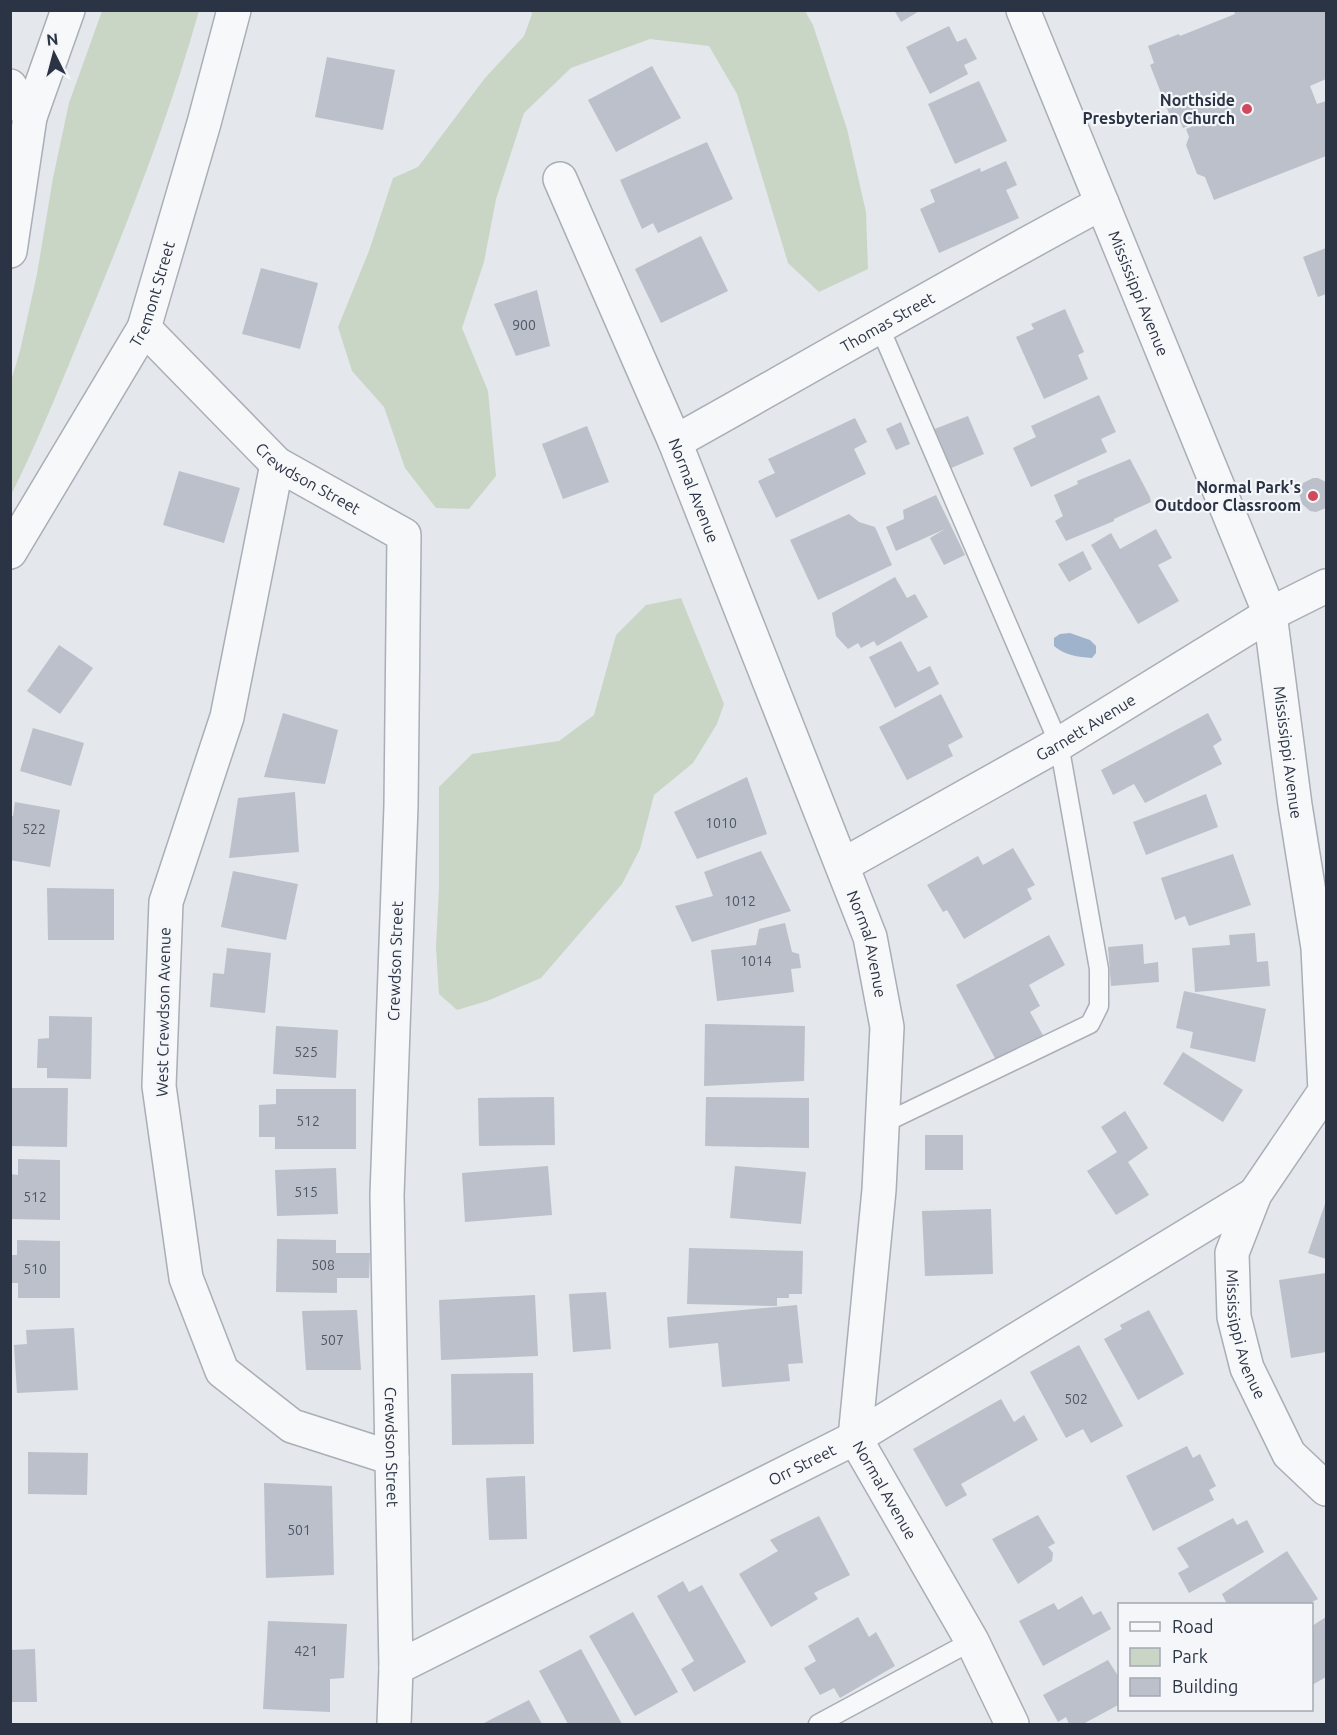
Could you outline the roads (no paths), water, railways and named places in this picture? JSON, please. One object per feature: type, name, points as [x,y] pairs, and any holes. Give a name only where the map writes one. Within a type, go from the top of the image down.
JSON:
[{"type":"street","points":[[10,251],[20,119],[68,10]]},
{"type":"street","name":"Tremont Street","points":[[10,552],[144,328],[204,123],[234,10]]},
{"type":"street","name":"Mississippi Avenue","points":[[1023,10],[1270,614],[1295,805],[1322,950],[1326,1091],[1255,1194],[1232,1253],[1234,1317],[1247,1368],[1289,1454],[1326,1489]]},
{"type":"street","points":[[10,86],[20,119]]},
{"type":"street","name":"Normal Avenue","points":[[560,179],[675,442],[870,937],[887,1027],[879,1190],[855,1438],[972,1641],[1012,1725]]},
{"type":"street","name":"Thomas Street","points":[[675,442],[880,328],[998,259],[1102,203]]},
{"type":"street","name":"Crewdson Street","points":[[144,328],[277,464],[405,535],[401,806],[387,1195],[396,1668],[394,1725]]},
{"type":"street","name":"West Crewdson Avenue","points":[[277,464],[226,717],[166,902],[159,1086],[186,1278],[222,1371],[291,1426],[392,1458]]},
{"type":"street","name":"Garnett Avenue","points":[[843,865],[1059,744],[1270,614],[1326,586]]},
{"type":"street","name":"Orr Street","points":[[396,1668],[855,1438],[1255,1194]]},
{"type":"lane","points":[[880,328],[1059,744],[1099,969],[1099,1006],[1090,1024],[882,1124]]},
{"type":"lane","points":[[818,1725],[972,1641]]},
{"type":"water","points":[[1070,633],[1090,640],[1096,646],[1096,653],[1092,658],[1062,652],[1054,646],[1054,638],[1060,634]]},
{"type":"place","name":"Northside Presbyterian Church","points":[[1247,109]]},
{"type":"place","name":"Normal Park's Outdoor Classroom","points":[[1313,496]]}]
